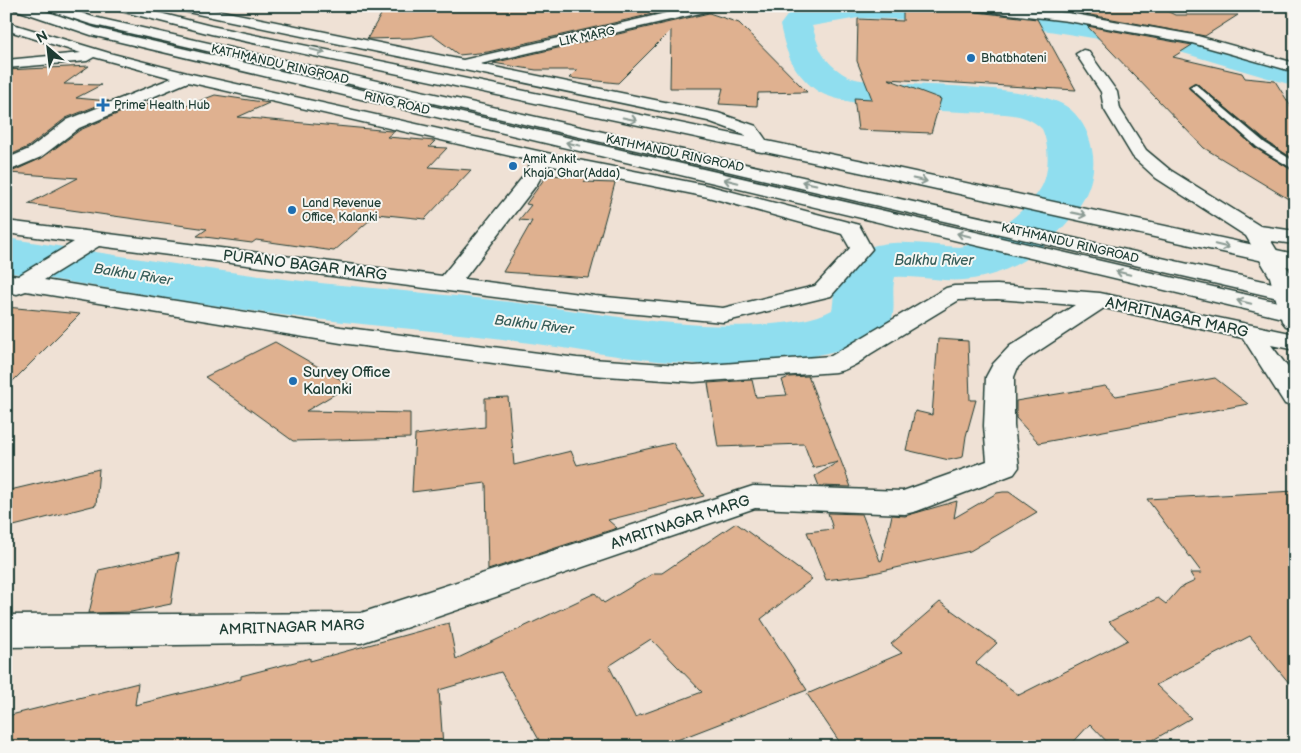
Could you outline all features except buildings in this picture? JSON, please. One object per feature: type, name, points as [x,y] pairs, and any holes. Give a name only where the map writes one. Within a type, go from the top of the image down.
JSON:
[{"type":"main road","name":"RING ROAD","points":[[18,6],[91,30],[779,192],[859,188]]},
{"type":"main road","name":"KATHMANDU RINGROAD","points":[[81,6],[131,22],[1172,260],[1290,295]]},
{"type":"main road","points":[[117,6],[162,19],[762,147],[859,188],[1172,260],[1290,295]]},
{"type":"main road","points":[[178,6],[712,117],[750,130],[762,147]]},
{"type":"main road","points":[[162,19],[210,6]]},
{"type":"main road","name":"LIK MARG","points":[[459,64],[713,6]]},
{"type":"main road","points":[[976,6],[1068,17],[1194,39],[1295,68]]},
{"type":"main road","name":"KATHMANDU RINGROAD","points":[[56,9],[90,20],[383,88],[859,188]]},
{"type":"main road","points":[[6,26],[104,56],[187,77],[543,158],[530,180],[448,284]]},
{"type":"main road","points":[[1083,54],[1109,92],[1112,109],[1139,153],[1163,174],[1254,232],[1295,238]]},
{"type":"main road","points":[[6,64],[104,56]]},
{"type":"main road","points":[[6,166],[34,153],[73,124],[187,77]]},
{"type":"main road","name":"PURANO BAGAR MARG","points":[[6,227],[90,242],[603,304],[723,315],[823,291],[861,249],[851,230],[710,192],[543,158]]},
{"type":"main road","points":[[1254,232],[1290,295]]},
{"type":"main road","points":[[16,285],[90,242]]},
{"type":"main road","points":[[16,285],[449,350],[577,366],[694,374],[836,364],[954,293],[997,292],[1100,300]]},
{"type":"main road","name":"AMRITNAGAR MARG","points":[[6,631],[361,628],[753,497],[905,503],[1003,467],[1000,426],[1000,377],[1006,364],[1019,352],[1100,300],[1254,333],[1290,295]]},
{"type":"main road","points":[[1254,333],[1257,343],[1295,398]]},
{"type":"lane","points":[[1195,86],[1261,145],[1295,167]]},
{"type":"waterway","name":"Balkhu River","points":[[6,255],[242,292],[504,320],[612,336],[685,344],[758,345],[794,341],[839,330],[848,327],[860,319],[863,312],[867,273],[871,267],[878,263],[904,259],[959,264],[972,263],[996,254],[1007,247],[1037,223],[1055,204],[1067,185],[1070,163],[1069,145],[1062,125],[1047,112],[1038,108],[1014,103],[903,96],[843,89],[830,82],[810,63],[803,51],[796,25],[800,20],[858,9],[993,13],[1185,43],[1295,75]]},
{"type":"place","name":"Bhatbhateni","points":[[971,58]]},
{"type":"place","name":"Prime Health Hub","points":[[103,105]]},
{"type":"place","name":"Amit Ankit Khaja Ghar(Adda)","points":[[513,166]]},
{"type":"place","name":"Land Revenue Office, Kalanki","points":[[292,210]]},
{"type":"place","name":"Survey Office Kalanki","points":[[293,381]]}]
